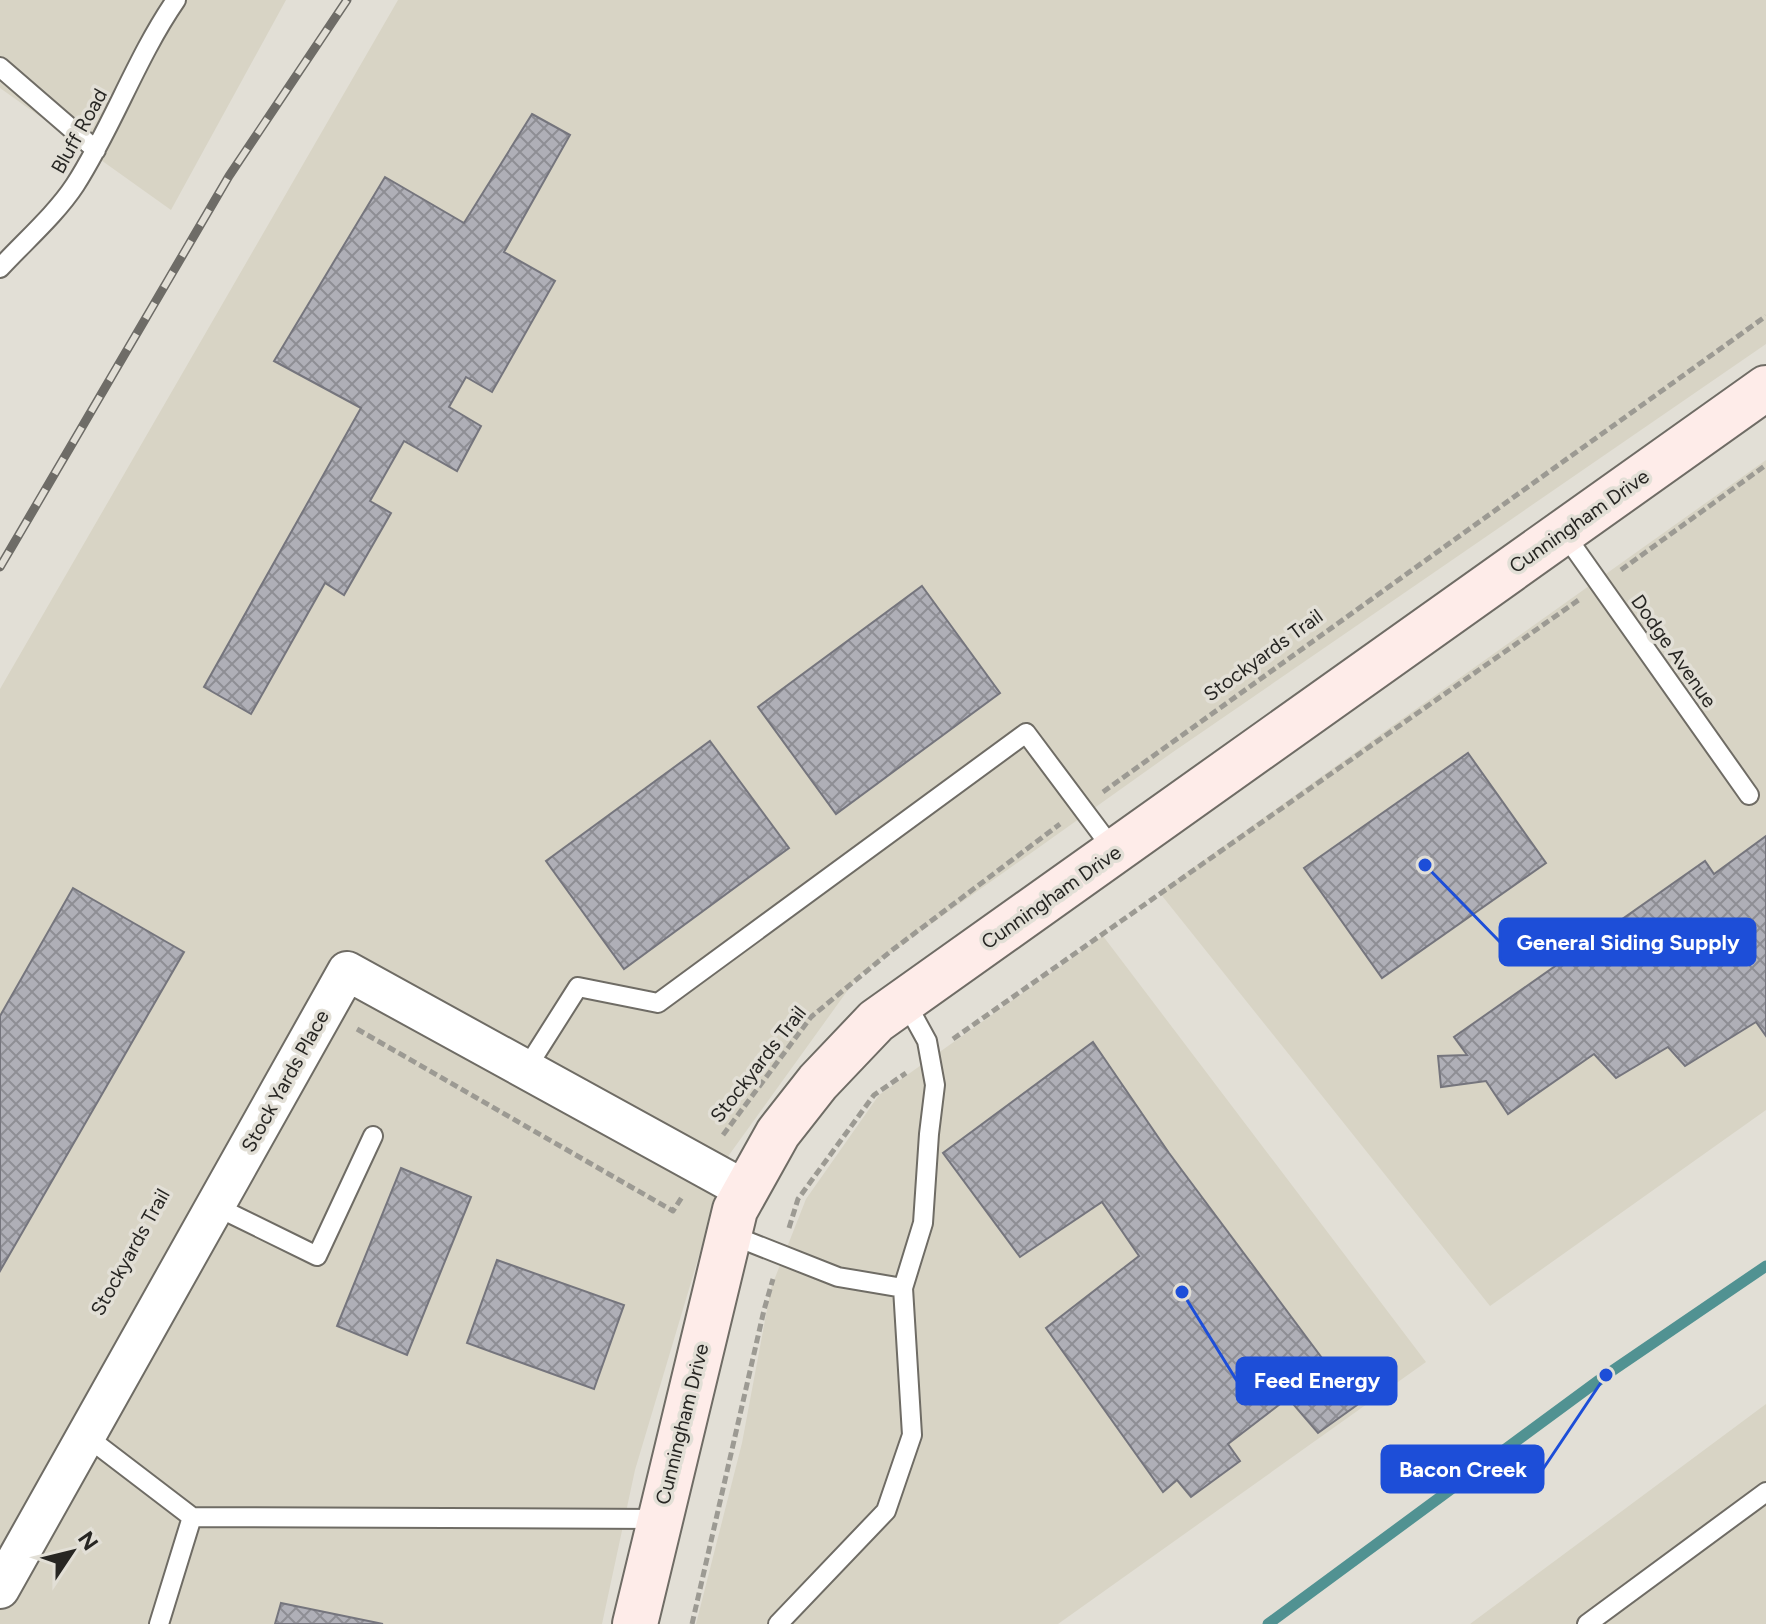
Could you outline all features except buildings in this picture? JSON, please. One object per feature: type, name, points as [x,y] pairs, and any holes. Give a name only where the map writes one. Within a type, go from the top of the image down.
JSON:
[{"type":"street","name":"Cunningham Drive","points":[[635,1624],[735,1210],[778,1133],[818,1082],[876,1021],[1766,388]]},
{"type":"street","name":"Stock Yards Place","points":[[0,1589],[347,971],[747,1191]]},
{"type":"lane","name":"Bluff Road","points":[[0,268],[72,189],[96,150],[158,27],[176,0]]},
{"type":"lane","points":[[0,67],[96,150]]},
{"type":"lane","name":"Dodge Avenue","points":[[1563,532],[1749,795]]},
{"type":"lane","points":[[526,1069],[578,987],[658,1003],[1026,733],[1115,852]]},
{"type":"lane","points":[[778,1624],[886,1511],[912,1435],[903,1288],[923,1223],[935,1085],[927,1041],[905,1001]]},
{"type":"lane","points":[[215,1206],[317,1256],[373,1136]]},
{"type":"lane","points":[[729,1234],[838,1277],[903,1288]]},
{"type":"lane","points":[[86,1436],[192,1517],[659,1519]]},
{"type":"lane","points":[[1587,1624],[1766,1492]]},
{"type":"lane","points":[[159,1624],[192,1517]]},
{"type":"path","name":"Stockyards Trail","points":[[325,1011],[673,1211],[735,1115],[811,1017],[891,951],[1187,729],[1766,316]]},
{"type":"path","points":[[692,1624],[764,1310],[798,1199],[874,1095],[1766,465]]},
{"type":"shaded area","points":[[0,0],[286,0],[171,210],[0,88]]},
{"type":"shaded area","points":[[398,0],[1766,0],[1766,344],[1173,752],[858,976],[729,1155],[635,1470],[602,1624],[0,1624],[0,689]]},
{"type":"shaded area","points":[[1766,460],[1766,1110],[1490,1306],[1159,892]]},
{"type":"shaded area","points":[[1103,936],[1426,1362],[1058,1624],[696,1624],[742,1443],[771,1288],[806,1199],[879,1095]]},
{"type":"shaded area","points":[[1766,1404],[1766,1624],[1470,1624]]},
{"type":"waterway","points":[[1268,1624],[1606,1375],[1766,1266]]},
{"type":"railway","points":[[0,567],[229,176],[347,0]]},
{"type":"place","name":"General Siding Supply","points":[[1425,865]]},
{"type":"place","name":"Feed Energy","points":[[1182,1292]]},
{"type":"place","name":"Bacon Creek","points":[[1606,1375]]}]
